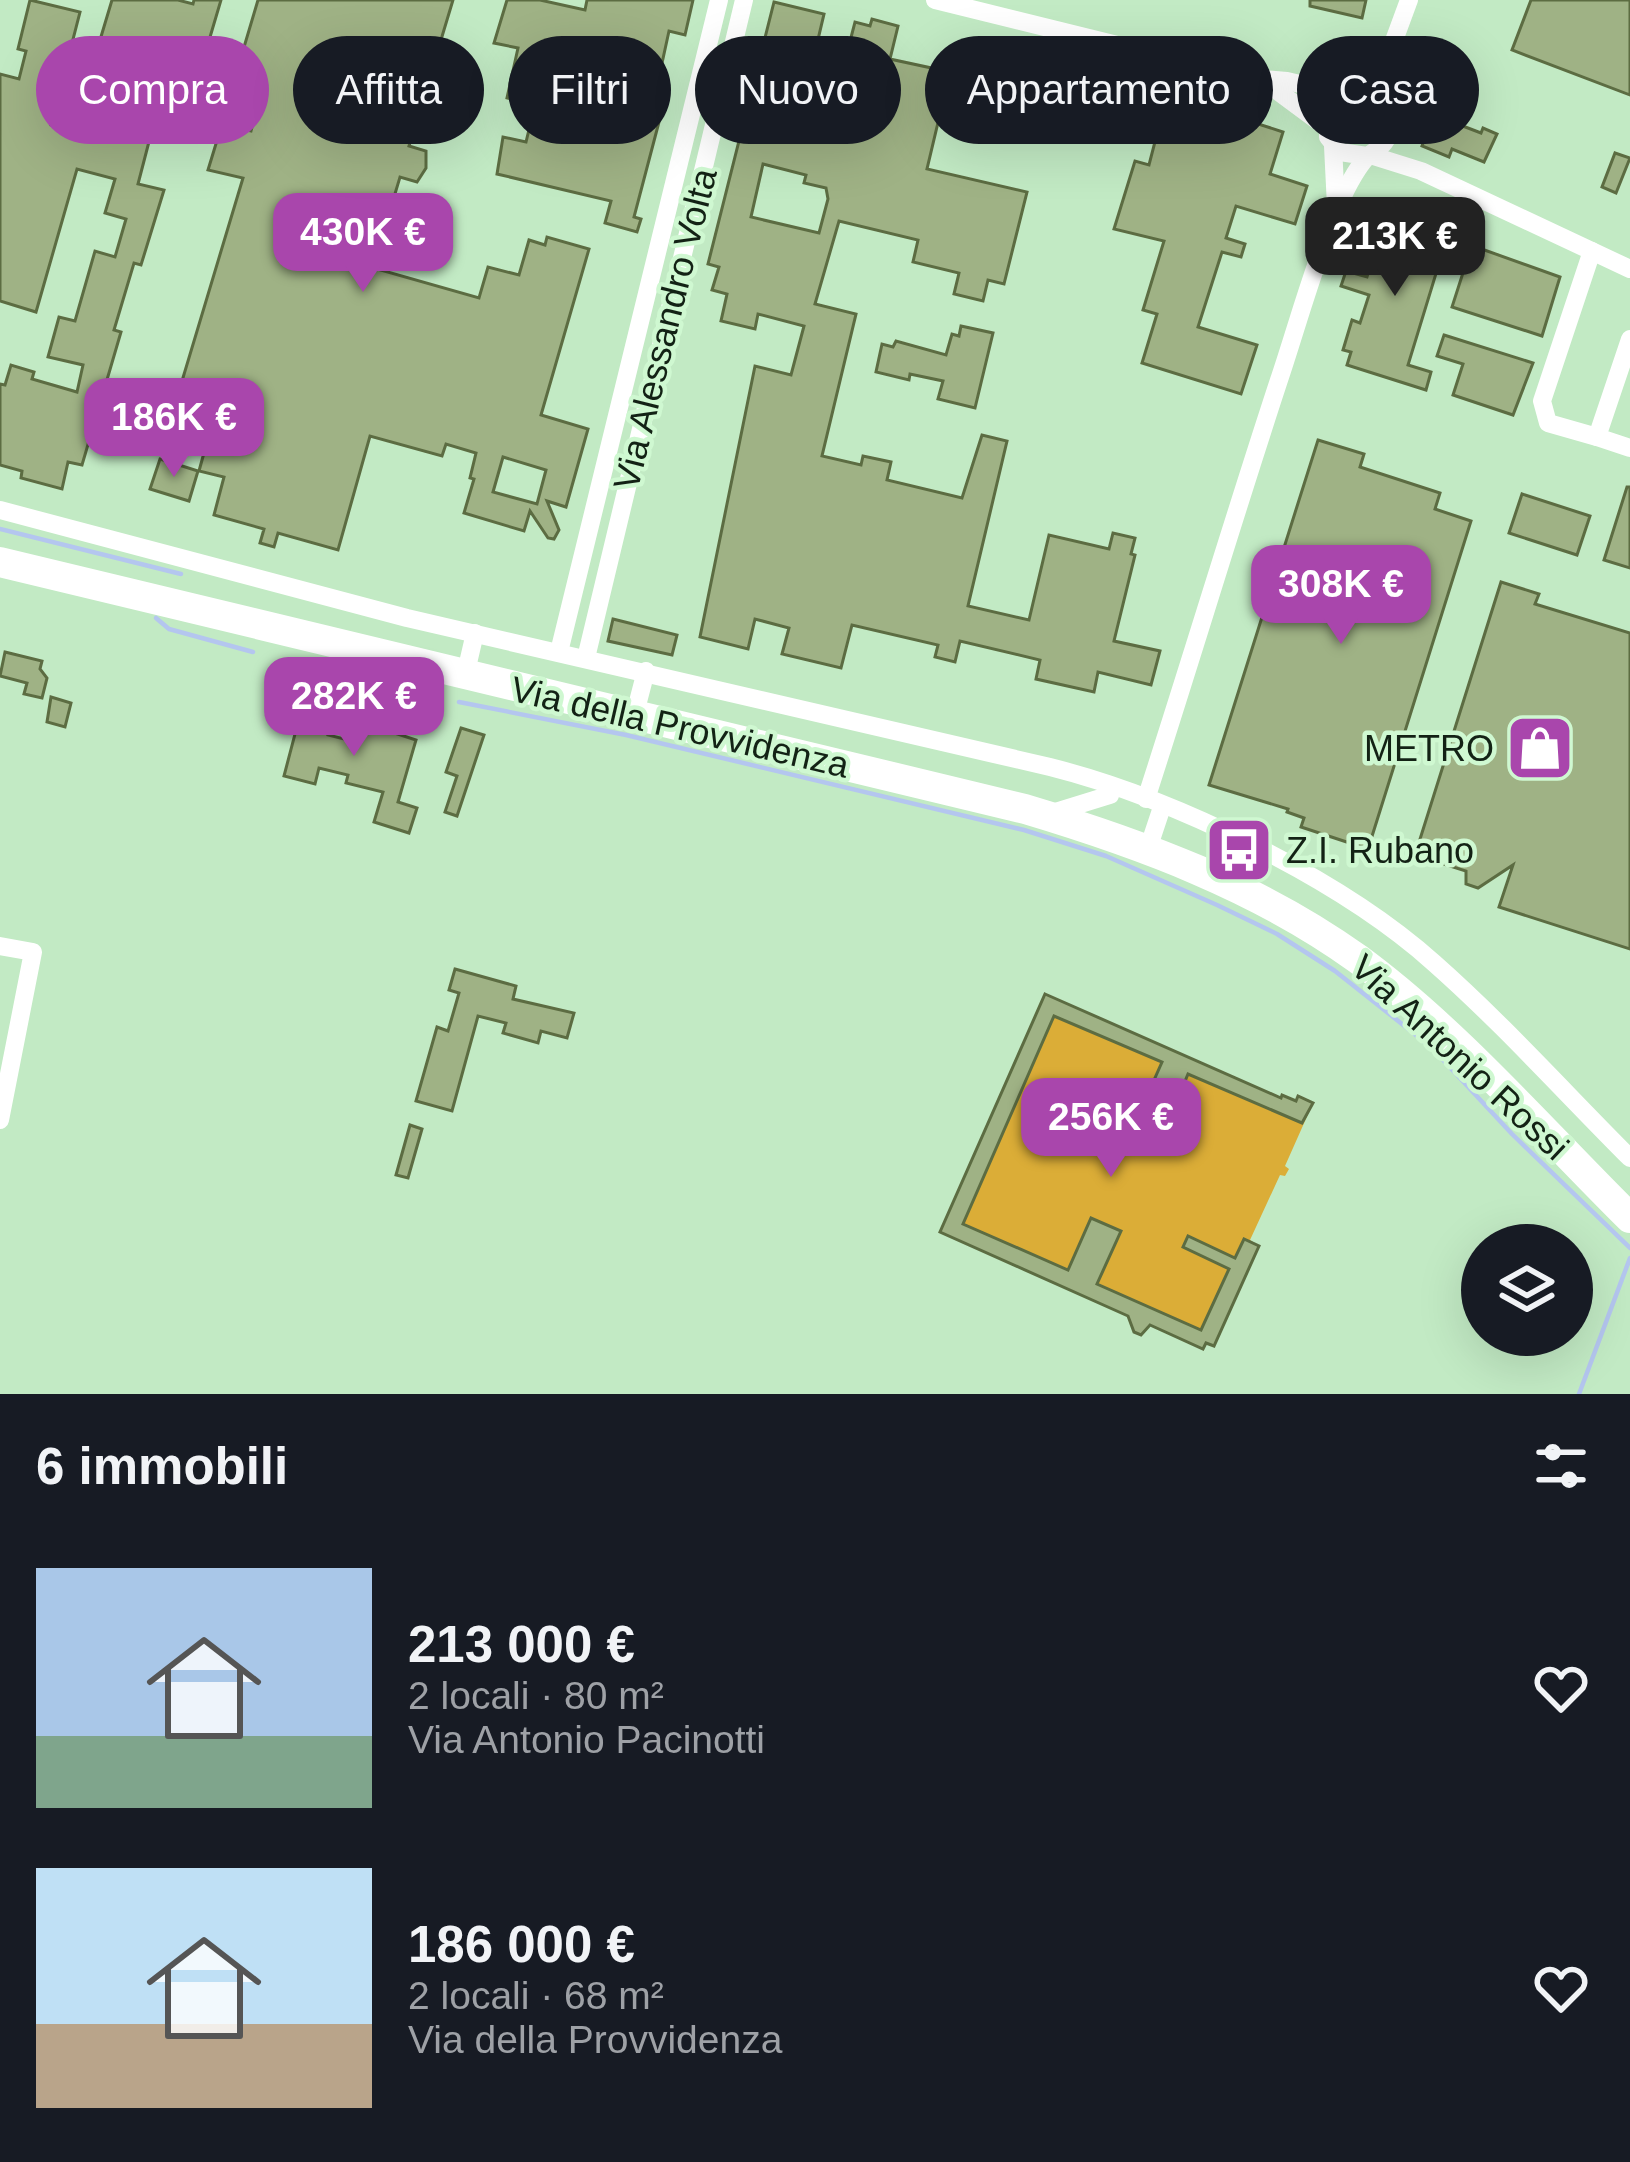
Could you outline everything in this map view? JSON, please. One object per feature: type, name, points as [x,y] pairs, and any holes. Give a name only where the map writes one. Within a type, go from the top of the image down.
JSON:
[{"type":"main road","name":"Via della Provvidenza","points":[[0,562],[1042,814],[1134,844]]},
{"type":"main road","name":"Via Antonio Rossi","points":[[1134,844],[1234,886],[1367,966],[1435,1024],[1630,1218]]},
{"type":"street","name":"Via Alessandro Volta","points":[[559,652],[718,0]]},
{"type":"street","name":"Via Alessandro Volta","points":[[586,658],[744,0]]},
{"type":"street","points":[[935,0],[1081,36]]},
{"type":"street","points":[[1395,36],[1409,0]]},
{"type":"street","points":[[1273,89],[1297,109]]},
{"type":"street","points":[[1330,144],[1336,211]]},
{"type":"street","points":[[1336,144],[1349,156],[1369,156],[1421,171],[1630,269]]},
{"type":"street","points":[[1134,844],[1154,803],[1255,452],[1336,211],[1369,156],[1382,144]]},
{"type":"street","points":[[1395,144],[1421,171]]},
{"type":"street","points":[[1592,251],[1542,401],[1547,423],[1630,448]]},
{"type":"street","points":[[1597,437],[1630,339]]},
{"type":"street","name":"Via della Provvidenza","points":[[0,510],[475,633],[1050,767],[1154,803]]},
{"type":"street","points":[[466,676],[475,633]]},
{"type":"street","points":[[634,717],[646,671]]},
{"type":"street","points":[[1042,814],[1082,806],[1112,790],[1134,844]]},
{"type":"street","name":"Via Antonio Rossi","points":[[1154,803],[1238,839],[1396,932],[1485,1012],[1630,1158]]},
{"type":"street","points":[[0,946],[33,952],[0,1120]]},
{"type":"shaded area","points":[[1045,994],[1280,1098],[1296,1101],[1298,1096],[1313,1103],[1285,1166],[1289,1169],[1285,1176],[1280,1175],[1250,1240],[1259,1246],[1203,1349],[1151,1325],[1141,1335],[1134,1332],[1134,1319],[1082,1295],[1084,1289],[1069,1289],[940,1232]]},
{"type":"building","points":[[30,0],[80,12],[74,36],[36,36],[36,144],[148,144],[138,184],[164,190],[141,265],[134,263],[114,330],[121,332],[82,465],[68,462],[62,489],[21,478],[22,471],[0,465],[0,384],[5,385],[11,365],[34,372],[32,379],[77,392],[83,365],[48,357],[59,317],[75,321],[95,251],[115,257],[126,219],[105,213],[115,179],[77,169],[36,312],[0,301],[0,74],[19,79],[26,51],[18,49]]},
{"type":"building","points":[[112,0],[193,4],[194,0],[221,0],[210,36],[101,36]]},
{"type":"building","points":[[258,0],[453,0],[442,36],[293,36],[293,144],[410,144],[426,151],[426,168],[417,182],[400,177],[383,234],[292,207],[282,242],[479,298],[488,267],[519,275],[529,240],[545,245],[547,237],[589,249],[541,415],[588,429],[566,507],[547,501],[559,530],[554,539],[548,538],[530,511],[524,531],[464,513],[476,453],[446,444],[442,456],[370,436],[338,550],[278,533],[274,547],[260,543],[264,529],[214,515],[224,477],[199,471],[215,413],[176,401],[243,178],[208,170],[216,144],[269,144],[269,36],[247,36]],"holes":[[[503,457],[546,470],[537,504],[493,492]]]},
{"type":"building","points":[[507,0],[540,0],[585,10],[587,0],[693,0],[685,35],[669,31],[668,36],[508,36],[508,46],[494,43]]},
{"type":"building","points":[[1310,0],[1366,0],[1362,18],[1310,6]]},
{"type":"building","points":[[1531,0],[1630,0],[1630,95],[1512,50]]},
{"type":"building","points":[[774,2],[824,14],[819,36],[765,36]]},
{"type":"building","points":[[872,19],[898,26],[896,36],[851,36],[855,22],[870,26]]},
{"type":"building","points":[[901,61],[925,67],[925,144],[933,144],[927,169],[1027,192],[1004,284],[988,280],[983,301],[954,294],[959,273],[913,262],[918,240],[839,221],[815,304],[856,314],[822,456],[861,465],[863,456],[891,462],[887,480],[962,498],[982,435],[1007,441],[968,606],[1029,620],[1049,535],[1109,549],[1113,533],[1135,538],[1114,641],[1160,651],[1151,685],[1098,672],[1094,692],[1036,679],[1040,660],[960,641],[955,662],[935,657],[938,645],[852,625],[841,668],[782,654],[789,628],[755,619],[748,649],[700,637],[755,366],[791,375],[804,326],[758,314],[755,329],[721,321],[727,294],[712,290],[719,267],[708,264],[738,144],[901,144]],"holes":[[[763,164],[806,175],[804,183],[826,188],[828,199],[819,233],[751,217]]]},
{"type":"building","points":[[1483,128],[1497,134],[1484,162],[1452,149],[1449,157],[1422,146],[1479,144]]},
{"type":"building","points":[[1273,129],[1283,132],[1270,174],[1307,186],[1295,224],[1236,206],[1226,238],[1245,244],[1241,257],[1222,252],[1198,327],[1257,345],[1241,394],[1142,363],[1157,314],[1143,310],[1164,241],[1114,229],[1135,161],[1149,165],[1154,144],[1273,144]]},
{"type":"building","points":[[503,137],[508,144],[653,144],[634,217],[641,219],[637,232],[605,223],[611,201],[497,174]]},
{"type":"building","points":[[1615,153],[1630,158],[1616,193],[1602,187]]},
{"type":"building","points":[[1387,212],[1449,231],[1408,365],[1431,372],[1426,390],[1347,365],[1351,352],[1343,350],[1352,320],[1360,323],[1369,295],[1341,286],[1346,271],[1367,277]]},
{"type":"building","points":[[1476,247],[1560,277],[1542,336],[1452,307],[1470,251]]},
{"type":"building","points":[[961,326],[993,333],[975,408],[938,399],[943,381],[876,372],[882,344],[893,347],[896,341],[946,355],[952,334],[959,336]]},
{"type":"building","points":[[1444,335],[1533,363],[1513,415],[1453,395],[1463,364],[1437,356]]},
{"type":"building","points":[[1318,440],[1364,454],[1360,467],[1440,493],[1435,509],[1471,521],[1368,849],[1301,827],[1304,818],[1288,809],[1209,785]]},
{"type":"building","points":[[160,459],[198,471],[189,501],[150,489]]},
{"type":"building","points":[[1630,487],[1630,568],[1604,560]]},
{"type":"building","points":[[1522,494],[1590,516],[1577,555],[1509,533]]},
{"type":"building","name":"METRO","points":[[1501,582],[1539,594],[1535,604],[1630,633],[1630,949],[1499,907],[1513,865],[1478,888],[1466,884],[1466,871],[1415,855]]},
{"type":"building","points":[[613,619],[677,635],[672,655],[608,641]]},
{"type":"building","points":[[5,652],[42,661],[40,669],[47,678],[42,698],[24,694],[27,683],[0,676]]},
{"type":"building","points":[[306,692],[337,700],[328,735],[356,742],[361,722],[416,740],[398,802],[417,808],[409,833],[374,822],[383,792],[346,783],[348,775],[319,768],[315,784],[284,776]]},
{"type":"building","points":[[51,697],[71,703],[65,727],[47,722]]},
{"type":"building","points":[[461,728],[484,735],[457,816],[445,812],[457,776],[446,772]]},
{"type":"building","points":[[455,969],[516,986],[513,999],[574,1013],[567,1038],[541,1031],[538,1043],[503,1033],[506,1023],[478,1016],[452,1111],[416,1101],[437,1027],[448,1031],[459,993],[449,990]]},
{"type":"building","points":[[1045,994],[1281,1098],[1296,1101],[1298,1096],[1313,1103],[1302,1123],[1188,1074],[1174,1108],[1147,1096],[1162,1062],[1054,1016],[963,1224],[1068,1270],[1091,1218],[1121,1231],[1097,1284],[1201,1330],[1229,1269],[1183,1247],[1188,1236],[1235,1258],[1244,1239],[1259,1246],[1214,1346],[1206,1343],[1203,1349],[1150,1325],[1141,1335],[1134,1332],[1128,1316],[940,1232]]},
{"type":"building","points":[[410,1125],[422,1129],[408,1178],[396,1175]]},
{"type":"waterway","points":[[0,529],[181,574]]},
{"type":"waterway","points":[[156,618],[169,629],[253,652]]},
{"type":"waterway","points":[[300,663],[418,693]]},
{"type":"waterway","points":[[459,702],[626,735],[1024,830],[1106,856],[1217,905],[1277,934],[1335,971],[1431,1047],[1512,1134],[1630,1248]]},
{"type":"waterway","points":[[1579,1394],[1630,1258]]},
{"type":"place","name":"METRO","points":[[1540,748]]},
{"type":"place","name":"Z.I. Rubano","points":[[1239,850]]}]
